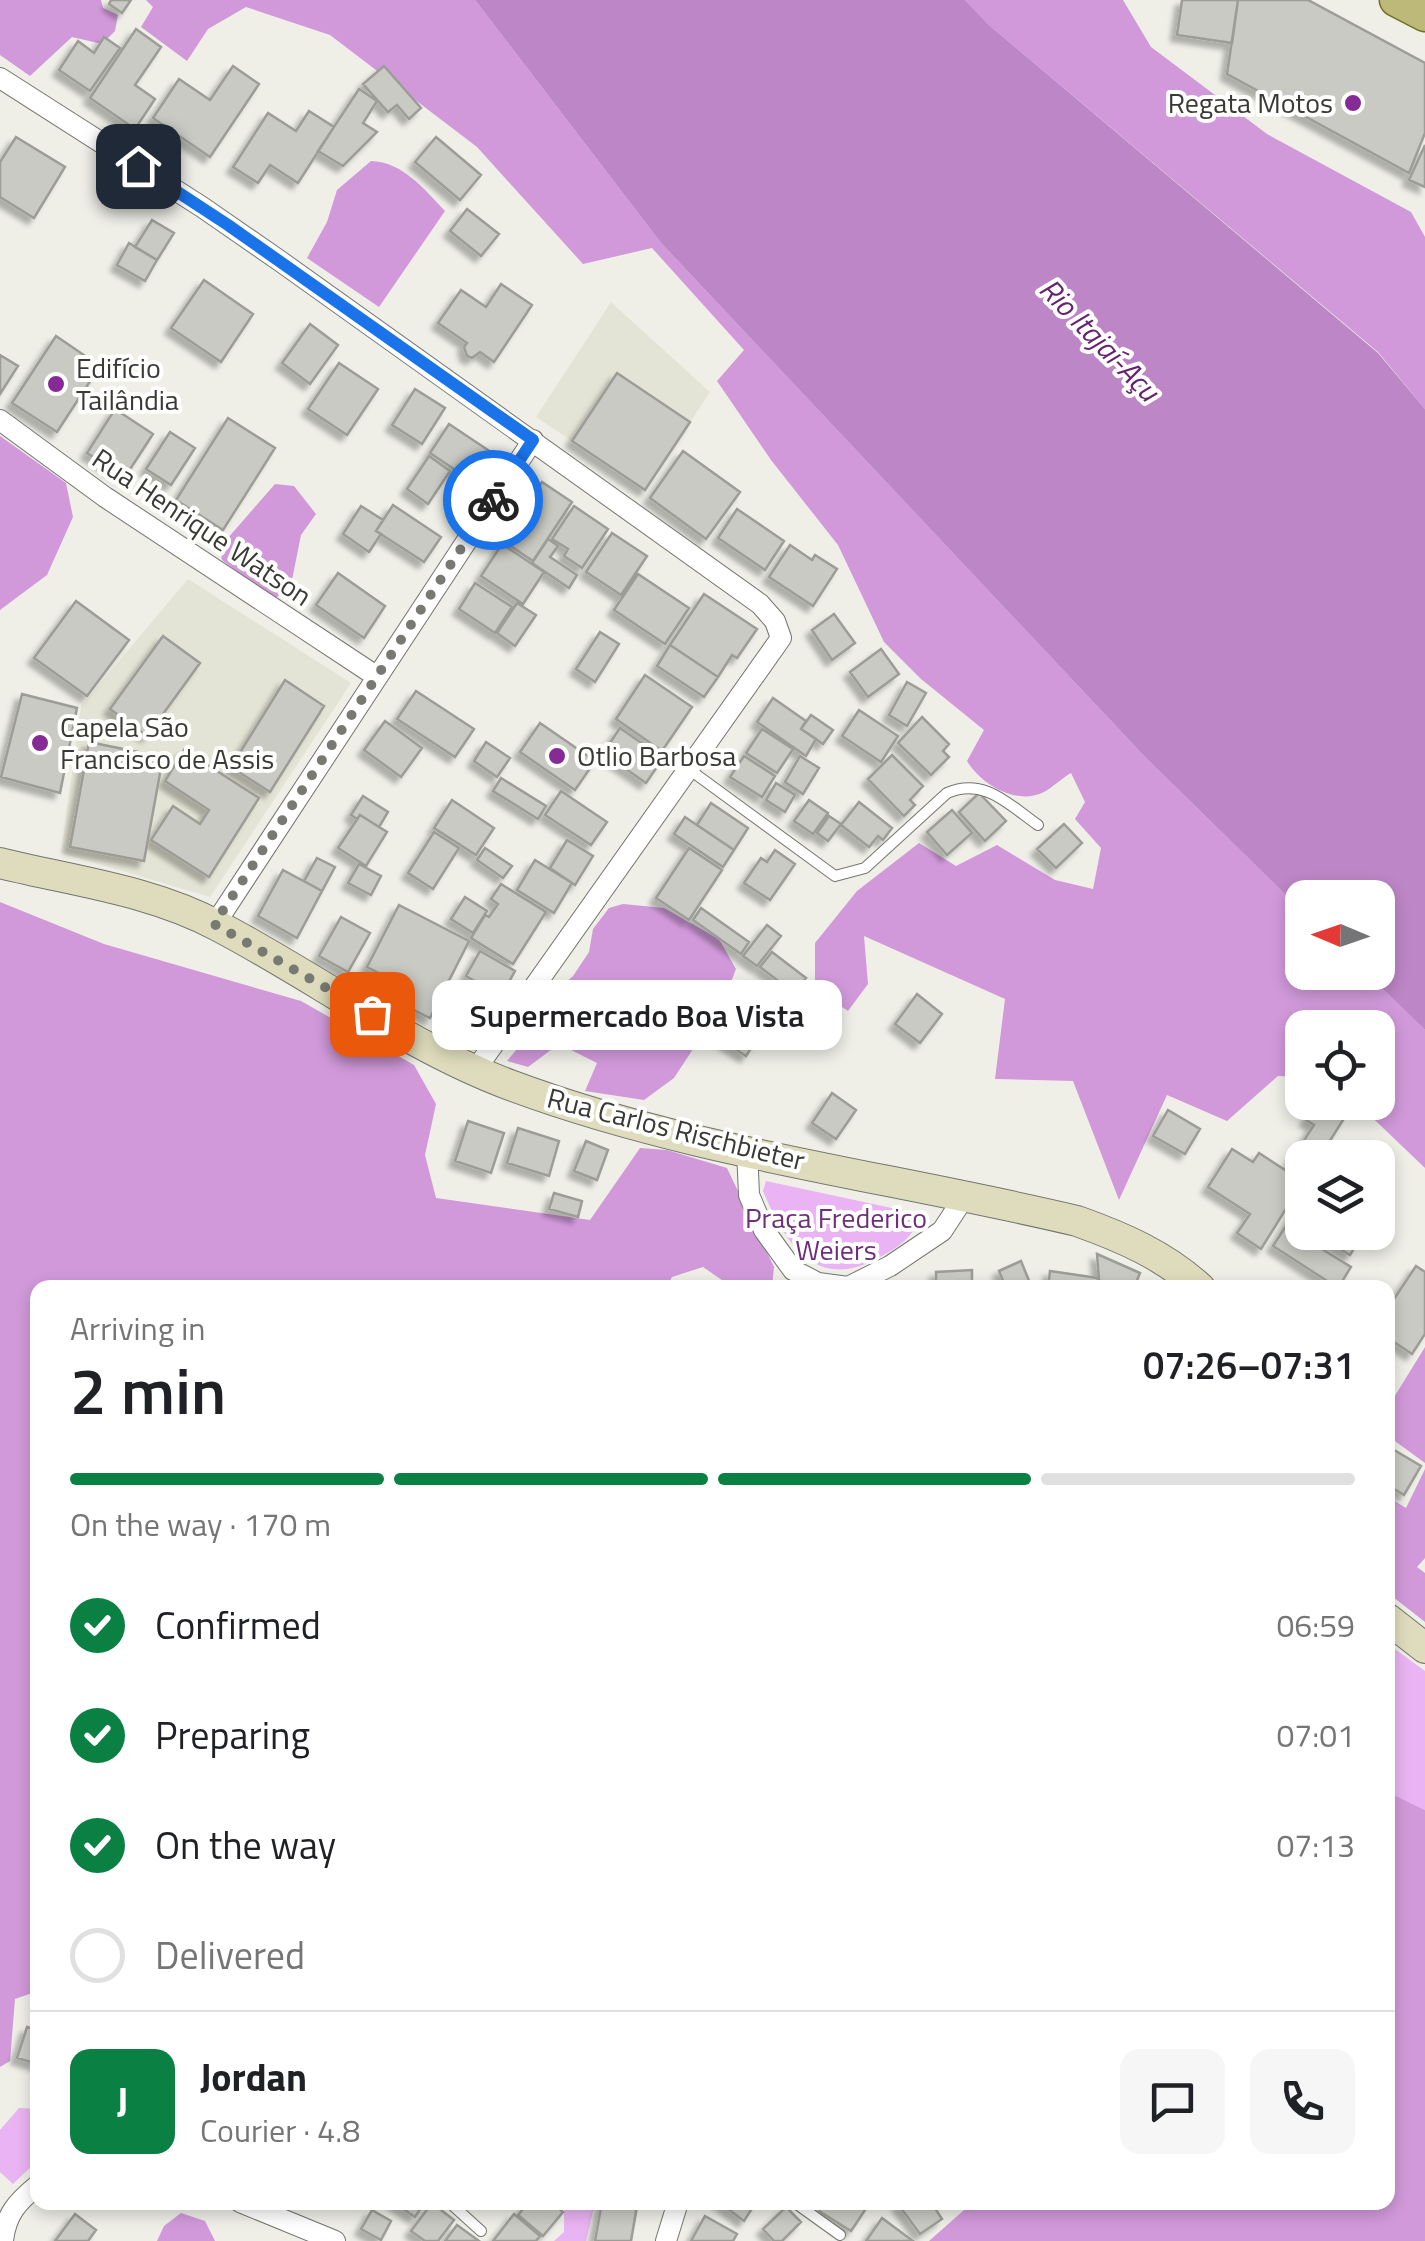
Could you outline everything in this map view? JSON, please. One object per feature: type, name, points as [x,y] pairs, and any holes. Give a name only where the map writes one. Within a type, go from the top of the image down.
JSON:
[{"type":"main road","points":[[1396,0],[1425,16]]},
{"type":"street","points":[[0,78],[202,207],[533,440],[760,604],[776,621],[781,638],[476,1069]]},
{"type":"street","name":"Rua Henrique Watson","points":[[0,420],[105,498],[376,676]]},
{"type":"street","points":[[214,924],[533,440]]},
{"type":"street","name":"Rua Carlos Rischbieter","points":[[0,862],[159,902],[214,924],[506,1084],[588,1112],[1077,1221],[1128,1240],[1182,1270],[1192,1280]]},
{"type":"street","points":[[747,1150],[749,1195],[790,1279]]},
{"type":"street","points":[[862,1280],[942,1230],[965,1196]]},
{"type":"street","points":[[1395,1624],[1425,1648]]},
{"type":"street","points":[[4,2241],[5,2220],[30,2195]]},
{"type":"street","points":[[259,2210],[335,2241]]},
{"type":"street","points":[[666,2241],[676,2210]]},
{"type":"lane","points":[[690,770],[835,876],[865,868],[946,793],[962,786],[986,789],[1038,825]]},
{"type":"lane","points":[[459,2210],[481,2230]]},
{"type":"lane","points":[[805,2210],[840,2235]]},
{"type":"shaded area","points":[[0,0],[101,0],[103,8],[118,15],[115,31],[102,44],[72,37],[30,76],[0,55]]},
{"type":"shaded area","points":[[146,0],[475,0],[661,243],[1145,757],[1285,894],[1285,990],[1384,990],[1425,1030],[1425,1168],[1375,1120],[1395,1120],[1395,1010],[1285,1010],[1285,1076],[1278,1076],[1227,1121],[1167,1095],[1119,1200],[1073,1081],[995,1079],[1005,999],[864,936],[868,984],[848,1011],[815,988],[815,943],[857,891],[919,843],[956,866],[997,845],[1055,880],[1093,889],[1101,848],[1075,819],[1085,802],[1071,773],[1044,792],[1022,796],[990,785],[973,770],[967,761],[984,730],[921,679],[884,642],[838,545],[771,460],[717,381],[744,350],[652,248],[583,264],[477,147],[330,35],[246,7],[208,29],[187,61],[141,27],[153,7]]},
{"type":"shaded area","points":[[965,0],[1123,0],[1151,47],[1267,134],[1411,212],[1425,237],[1425,409],[1378,352],[989,25]]},
{"type":"shaded area","points":[[371,161],[403,171],[445,211],[379,307],[307,258],[327,222],[337,190]]},
{"type":"shaded area","points":[[611,302],[710,392],[645,490],[536,417]]},
{"type":"shaded area","points":[[0,436],[66,483],[73,517],[47,575],[0,610]]},
{"type":"shaded area","points":[[275,484],[294,486],[316,514],[301,535],[290,590],[273,599],[222,560],[220,547]]},
{"type":"shaded area","points":[[188,579],[351,683],[210,897],[61,853],[81,706]]},
{"type":"shaded area","points":[[0,902],[104,944],[301,1001],[414,1065],[436,1104],[425,1155],[436,1198],[590,1220],[640,1148],[667,1150],[727,1168],[774,1267],[773,1280],[722,1280],[703,1267],[670,1280],[30,1280],[30,1994],[15,1999],[10,2061],[0,2067]]},
{"type":"shaded area","points":[[623,904],[664,908],[719,939],[736,969],[722,1005],[674,1078],[644,1100],[585,1091],[597,1063],[559,1044],[528,1067],[507,1061],[550,997],[573,976],[589,952],[593,929],[609,908]]},
{"type":"shaded area","points":[[1425,1347],[1425,1463],[1395,1441],[1395,1396]]},
{"type":"shaded area","points":[[1425,1469],[1425,1558],[1417,1567],[1425,1573],[1425,1622],[1395,1598],[1395,1501],[1406,1508]]},
{"type":"shaded area","points":[[1395,1795],[1425,1810],[1425,2241],[929,2241],[964,2210],[1395,2210]]},
{"type":"shaded area","points":[[181,2213],[205,2221],[215,2241],[157,2241],[164,2226]]},
{"type":"green space","name":"Praça Frederico Weiers","points":[[766,1181],[915,1213],[917,1225],[904,1241],[874,1260],[853,1268],[818,1265],[791,1243],[781,1227],[763,1191]]},
{"type":"green space","points":[[1395,1649],[1425,1671],[1425,1810],[1395,1795]]},
{"type":"green space","points":[[19,2108],[30,2109],[30,2168],[13,2184],[0,2172],[0,2130]]},
{"type":"green space","points":[[564,2210],[593,2210],[586,2241],[554,2241],[564,2232]]},
{"type":"water","name":"Rio Itajaí-Açu","points":[[475,0],[965,0],[989,25],[1378,353],[1425,409],[1425,1030],[1384,990],[1395,990],[1395,880],[1285,880],[1285,894],[1145,757],[661,243]]},
{"type":"building","points":[[111,0],[131,0],[122,13],[109,4]]},
{"type":"building","points":[[1182,0],[1238,0],[1232,43],[1177,35]]},
{"type":"building","name":"Regata Motos","points":[[1238,0],[1308,0],[1425,63],[1425,133],[1409,173],[1227,74]]},
{"type":"building","points":[[136,29],[161,47],[135,85],[155,99],[135,129],[90,98]]},
{"type":"building","points":[[104,37],[120,48],[90,91],[59,70],[78,41],[94,53]]},
{"type":"building","points":[[233,66],[259,84],[210,157],[153,118],[179,79],[210,100]]},
{"type":"building","points":[[384,66],[421,108],[409,119],[397,105],[388,112],[363,84]]},
{"type":"building","points":[[359,89],[377,101],[363,123],[377,132],[343,166],[318,151]]},
{"type":"building","points":[[309,111],[334,127],[298,183],[270,165],[258,183],[233,167],[268,113],[296,131]]},
{"type":"building","points":[[16,137],[65,167],[34,218],[0,197],[0,162]]},
{"type":"building","points":[[436,137],[481,175],[460,200],[415,162]]},
{"type":"building","points":[[1425,145],[1425,187],[1409,180]]},
{"type":"building","points":[[467,209],[499,234],[481,256],[450,231]]},
{"type":"building","points":[[152,220],[174,233],[157,260],[135,247]]},
{"type":"building","points":[[129,243],[157,260],[145,281],[117,265]]},
{"type":"building","points":[[204,280],[253,314],[221,362],[171,328]]},
{"type":"building","points":[[501,284],[532,305],[494,362],[480,352],[472,358],[467,356],[467,343],[438,323],[461,290],[486,307]]},
{"type":"building","points":[[310,324],[338,345],[310,384],[282,363]]},
{"type":"building","name":"Edifício Tailândia","points":[[56,336],[100,366],[57,432],[12,403]]},
{"type":"building","points":[[0,355],[18,366],[0,394]]},
{"type":"building","points":[[339,363],[378,389],[347,435],[308,409]]},
{"type":"building","points":[[617,373],[690,422],[645,490],[572,441]]},
{"type":"building","points":[[415,389],[445,408],[422,444],[392,425]]},
{"type":"building","points":[[115,409],[153,434],[125,477],[87,453]]},
{"type":"building","points":[[228,418],[275,448],[223,530],[176,500]]},
{"type":"building","points":[[449,424],[494,454],[475,483],[430,453]]},
{"type":"building","points":[[170,432],[195,448],[171,485],[146,469]]},
{"type":"building","points":[[683,451],[740,492],[706,539],[650,498]]},
{"type":"building","points":[[429,456],[450,471],[428,504],[407,489]]},
{"type":"building","points":[[542,482],[572,502],[533,561],[503,541]]},
{"type":"building","points":[[393,505],[441,537],[424,562],[376,531]]},
{"type":"building","points":[[361,506],[383,520],[376,531],[381,534],[369,552],[343,534]]},
{"type":"building","points":[[574,506],[608,529],[582,568],[564,556],[568,549],[552,539]]},
{"type":"building","points":[[737,509],[784,541],[765,570],[718,538]]},
{"type":"building","points":[[612,533],[647,556],[621,595],[586,572]]},
{"type":"building","points":[[548,539],[558,546],[550,557],[577,575],[569,588],[532,563]]},
{"type":"building","points":[[502,544],[544,572],[523,604],[481,576]]},
{"type":"building","points":[[790,545],[812,560],[815,555],[837,569],[813,606],[769,577]]},
{"type":"building","points":[[338,573],[385,606],[364,638],[316,605]]},
{"type":"building","points":[[638,574],[689,608],[665,644],[614,610]]},
{"type":"building","points":[[475,583],[512,607],[495,633],[459,609]]},
{"type":"building","points":[[704,594],[757,629],[737,658],[732,655],[718,677],[670,645]]},
{"type":"building","points":[[76,601],[129,640],[87,696],[34,658]]},
{"type":"building","points":[[517,603],[536,615],[515,646],[497,633]]},
{"type":"building","points":[[834,614],[855,643],[832,660],[812,630]]},
{"type":"building","points":[[600,632],[619,644],[595,682],[576,669]]},
{"type":"building","points":[[163,636],[200,663],[147,736],[110,709]]},
{"type":"building","points":[[670,645],[718,677],[704,697],[657,666]]},
{"type":"building","points":[[881,649],[899,674],[868,697],[850,672]]},
{"type":"building","points":[[645,675],[692,707],[662,751],[616,719]]},
{"type":"building","points":[[285,680],[324,706],[270,792],[231,767]]},
{"type":"building","points":[[907,682],[926,693],[907,726],[889,715]]},
{"type":"building","points":[[416,691],[474,729],[455,757],[397,719]]},
{"type":"building","name":"Capela São Francisco de Assis","points":[[22,694],[77,708],[60,793],[1,777]]},
{"type":"building","points":[[773,698],[806,721],[801,729],[816,739],[806,756],[757,722]]},
{"type":"building","points":[[859,710],[898,736],[881,762],[842,736]]},
{"type":"building","points":[[811,715],[833,730],[823,744],[801,729]]},
{"type":"building","points":[[922,717],[949,744],[943,751],[949,757],[931,775],[898,743]]},
{"type":"building","points":[[385,721],[422,748],[401,777],[364,750]]},
{"type":"building","name":"Otlio Barbosa","points":[[540,723],[595,761],[575,790],[520,752]]},
{"type":"building","points":[[620,728],[663,758],[646,783],[603,753]]},
{"type":"building","points":[[762,729],[793,749],[777,773],[746,753]]},
{"type":"building","points":[[89,742],[163,757],[144,861],[70,847]]},
{"type":"building","points":[[486,742],[510,758],[497,777],[474,761]]},
{"type":"building","points":[[184,750],[259,798],[209,877],[151,840],[173,806],[200,824],[209,810],[165,781]]},
{"type":"building","points":[[892,755],[923,786],[910,800],[915,805],[904,816],[868,779]]},
{"type":"building","points":[[744,756],[775,776],[762,797],[730,777]]},
{"type":"building","points":[[800,756],[819,768],[803,794],[785,782]]},
{"type":"building","points":[[501,778],[546,806],[538,819],[493,791]]},
{"type":"building","points":[[776,783],[795,795],[785,812],[766,800]]},
{"type":"building","points":[[561,791],[607,822],[591,845],[545,815]]},
{"type":"building","points":[[979,793],[1006,821],[985,841],[959,812]]},
{"type":"building","points":[[363,796],[388,812],[379,827],[360,815],[357,819],[351,815]]},
{"type":"building","points":[[452,800],[494,828],[476,855],[434,828]]},
{"type":"building","points":[[809,800],[828,813],[813,834],[794,821]]},
{"type":"building","points":[[859,802],[892,828],[883,840],[878,836],[869,847],[841,825]]},
{"type":"building","points":[[711,803],[748,828],[734,850],[697,825]]},
{"type":"building","points":[[952,810],[972,833],[947,855],[927,832]]},
{"type":"building","points":[[360,815],[387,832],[366,866],[338,848]]},
{"type":"building","points":[[829,816],[841,824],[828,841],[817,833]]},
{"type":"building","points":[[685,817],[734,850],[723,867],[674,834]]},
{"type":"building","points":[[1064,824],[1082,843],[1056,868],[1037,849]]},
{"type":"building","points":[[434,832],[459,848],[433,889],[408,873]]},
{"type":"building","points":[[567,840],[593,856],[575,885],[550,868]]},
{"type":"building","points":[[485,848],[512,866],[503,878],[477,860]]},
{"type":"building","points":[[689,848],[722,870],[689,920],[656,898]]},
{"type":"building","points":[[775,850],[795,864],[770,900],[744,883],[761,858],[767,862]]},
{"type":"building","points":[[317,858],[335,867],[322,891],[304,881]]},
{"type":"building","points":[[535,860],[572,883],[554,913],[517,890]]},
{"type":"building","points":[[359,864],[381,876],[371,895],[348,883]]},
{"type":"building","points":[[283,870],[322,891],[297,938],[258,916]]},
{"type":"building","points":[[501,884],[546,912],[513,964],[471,938],[485,915],[489,917],[498,904],[491,899]]},
{"type":"building","points":[[465,897],[487,911],[473,933],[451,919]]},
{"type":"building","points":[[399,905],[469,941],[430,1018],[390,998],[398,983],[367,967]]},
{"type":"building","points":[[701,908],[749,942],[741,954],[693,920]]},
{"type":"building","points":[[341,917],[370,933],[348,972],[319,956]]},
{"type":"building","points":[[767,925],[781,936],[757,966],[743,956]]},
{"type":"building","points":[[480,951],[515,971],[501,996],[466,976]]},
{"type":"building","points":[[772,952],[806,978],[794,993],[760,967]]},
{"type":"building","points":[[464,985],[499,1004],[483,1033],[449,1015]]},
{"type":"building","points":[[745,991],[775,1011],[746,1056],[717,1037]]},
{"type":"building","points":[[917,994],[942,1014],[920,1043],[895,1024]]},
{"type":"building","points":[[832,1093],[856,1110],[836,1139],[812,1123]]},
{"type":"building","points":[[1168,1110],[1200,1129],[1185,1154],[1153,1136]]},
{"type":"building","points":[[1306,1120],[1343,1120],[1330,1140],[1304,1140],[1314,1125]]},
{"type":"building","points":[[468,1121],[504,1133],[491,1173],[455,1161]]},
{"type":"building","points":[[518,1128],[559,1141],[549,1176],[507,1163]]},
{"type":"building","points":[[586,1141],[608,1150],[597,1180],[574,1171]]},
{"type":"building","points":[[1232,1149],[1253,1162],[1259,1153],[1285,1170],[1285,1210],[1261,1249],[1237,1233],[1250,1214],[1208,1187]]},
{"type":"building","points":[[554,1193],[582,1201],[578,1217],[549,1209]]},
{"type":"building","points":[[1285,1227],[1285,1250],[1324,1250],[1351,1267],[1343,1280],[1326,1280],[1273,1246]]},
{"type":"building","points":[[1097,1254],[1140,1273],[1137,1280],[1099,1280]]},
{"type":"building","points":[[1021,1261],[1029,1280],[1003,1280],[999,1271]]},
{"type":"building","points":[[1416,1266],[1425,1272],[1425,1334],[1412,1354],[1395,1343],[1395,1298]]},
{"type":"building","points":[[972,1270],[972,1280],[936,1280],[936,1272]]},
{"type":"building","points":[[1050,1271],[1098,1278],[1098,1280],[1049,1280]]},
{"type":"building","points":[[1395,1451],[1421,1466],[1404,1495],[1395,1489]]},
{"type":"building","points":[[27,2027],[30,2028],[30,2062],[17,2058]]},
{"type":"building","points":[[372,2210],[391,2221],[381,2240],[361,2229]]},
{"type":"building","points":[[427,2210],[441,2210],[454,2220],[438,2241],[425,2241],[411,2231]]},
{"type":"building","points":[[522,2210],[563,2212],[543,2236],[518,2215]]},
{"type":"building","points":[[601,2210],[636,2210],[631,2241],[595,2241]]},
{"type":"building","points":[[730,2210],[751,2210],[744,2221]]},
{"type":"building","points":[[783,2210],[789,2210],[801,2222],[782,2241],[774,2241],[763,2229]]},
{"type":"building","points":[[820,2210],[865,2210],[851,2231]]},
{"type":"building","points":[[902,2210],[936,2210],[942,2219],[920,2234]]},
{"type":"building","points":[[75,2214],[96,2230],[88,2241],[55,2241]]},
{"type":"building","points":[[514,2214],[540,2236],[536,2241],[493,2241]]},
{"type":"building","points":[[705,2216],[737,2234],[733,2241],[691,2241]]},
{"type":"building","points":[[882,2218],[913,2241],[866,2241]]},
{"type":"building","points":[[457,2225],[479,2241],[445,2241]]},
{"type":"way so far","points":[[372,1014],[214,924],[493,500]]},
{"type":"place","name":"Regata Motos","points":[[1353,103]]},
{"type":"place","name":"Edifício Tailândia","points":[[56,384]]},
{"type":"place","name":"Capela São Francisco de Assis","points":[[40,743]]},
{"type":"place","name":"Otlio Barbosa","points":[[557,756]]},
{"type":"place","name":"Supermercado Boa Vista","points":[[372,1014]]},
{"type":"route","points":[[138,166],[533,440],[493,500]]}]
